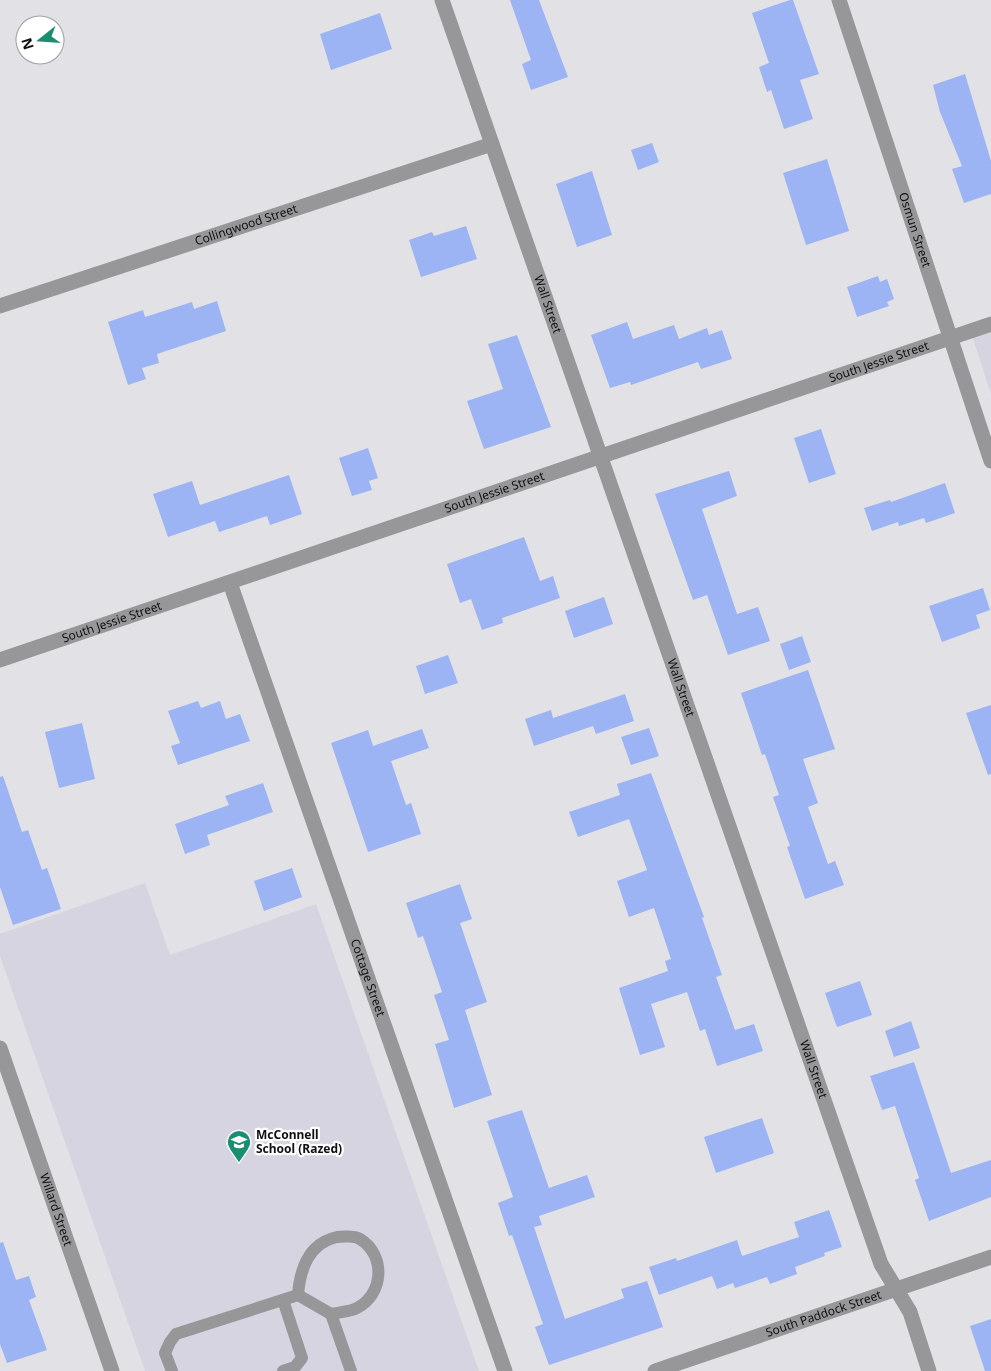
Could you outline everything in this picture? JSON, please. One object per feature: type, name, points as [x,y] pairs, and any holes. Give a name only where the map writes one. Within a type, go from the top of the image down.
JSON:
[{"type":"street","name":"Wall Street","points":[[442,0],[878,1255],[910,1312],[929,1371]]},
{"type":"street","name":"Osmun Street","points":[[839,0],[991,461]]},
{"type":"street","name":"Collingwood Street","points":[[0,306],[492,144]]},
{"type":"street","name":"South Jessie Street","points":[[0,660],[991,324]]},
{"type":"street","name":"Cottage Street","points":[[230,583],[504,1371]]},
{"type":"street","name":"Willard Street","points":[[0,1048],[112,1371]]},
{"type":"street","name":"South Paddock Street","points":[[655,1371],[991,1257]]},
{"type":"lane","points":[[298,1295],[299,1278],[313,1250],[325,1240],[342,1236],[359,1238],[374,1252],[380,1275],[375,1293],[357,1308],[331,1314]]},
{"type":"lane","points":[[172,1371],[166,1352],[176,1334],[298,1295],[331,1314],[351,1371]]},
{"type":"lane","points":[[283,1300],[302,1358],[295,1367],[283,1371]]},
{"type":"shaded area","points":[[991,325],[991,394],[971,332]]},
{"type":"shaded area","name":"McConnell School (Razed)","points":[[145,883],[170,955],[316,904],[479,1371],[145,1371],[0,956],[0,934]]},
{"type":"building","points":[[510,0],[539,0],[568,77],[531,90],[522,64],[531,60]]},
{"type":"building","points":[[793,0],[819,74],[800,80],[813,119],[784,129],[771,90],[767,92],[759,67],[769,63],[752,13]]},
{"type":"building","points":[[380,13],[392,49],[331,70],[320,34]]},
{"type":"building","points":[[965,74],[991,161],[991,194],[964,203],[952,169],[962,166],[940,112],[933,85]]},
{"type":"building","points":[[652,143],[659,162],[638,170],[631,150]]},
{"type":"building","points":[[827,159],[849,231],[806,245],[783,173]]},
{"type":"building","points":[[592,171],[612,235],[577,247],[556,184]]},
{"type":"building","points":[[466,226],[477,259],[421,277],[409,240],[432,232],[434,236]]},
{"type":"building","points":[[878,276],[880,282],[887,279],[894,299],[887,302],[889,306],[857,317],[847,287]]},
{"type":"building","points":[[217,301],[226,331],[157,354],[159,363],[142,368],[146,379],[128,385],[108,322],[143,310],[145,317],[192,302],[194,309]]},
{"type":"building","points":[[627,322],[633,339],[674,325],[679,339],[707,328],[709,335],[722,330],[732,359],[701,369],[698,362],[631,385],[630,382],[610,388],[591,335]]},
{"type":"building","points":[[517,335],[551,427],[484,449],[467,401],[503,389],[488,344]]},
{"type":"building","points":[[821,429],[836,474],[809,483],[794,438]]},
{"type":"building","points":[[368,448],[378,478],[369,481],[372,490],[352,496],[339,458]]},
{"type":"building","points":[[729,471],[737,496],[702,509],[737,614],[758,607],[770,641],[728,655],[707,595],[693,600],[655,494]]},
{"type":"building","points":[[289,475],[302,514],[270,525],[267,516],[219,532],[215,521],[168,537],[153,494],[192,481],[200,505]]},
{"type":"building","points":[[945,483],[955,513],[926,523],[924,518],[899,526],[898,522],[872,531],[864,508],[890,500],[891,502]]},
{"type":"building","points":[[524,537],[540,581],[553,576],[560,598],[502,618],[503,623],[482,630],[471,599],[460,603],[447,564]]},
{"type":"building","points":[[983,588],[990,610],[976,615],[980,628],[942,642],[929,606]]},
{"type":"building","points":[[604,597],[613,624],[574,638],[565,611]]},
{"type":"building","points":[[802,636],[811,662],[789,670],[780,644]]},
{"type":"building","points":[[448,655],[458,683],[425,694],[416,666]]},
{"type":"building","points":[[808,670],[835,749],[803,759],[818,803],[808,807],[828,864],[835,861],[844,885],[805,899],[787,847],[790,846],[773,797],[779,795],[765,754],[762,755],[741,693]]},
{"type":"building","points":[[625,694],[634,721],[596,734],[593,726],[534,746],[525,719],[551,710],[553,718]]},
{"type":"building","points":[[198,701],[201,708],[220,701],[226,719],[240,714],[250,741],[178,765],[171,746],[180,743],[168,711]]},
{"type":"building","points":[[991,705],[991,774],[988,775],[966,713]]},
{"type":"building","points":[[82,723],[95,779],[59,788],[45,732]]},
{"type":"building","points":[[649,728],[659,756],[631,765],[621,737]]},
{"type":"building","points":[[422,729],[429,748],[391,761],[406,805],[411,803],[421,834],[368,852],[331,743],[368,730],[373,746]]},
{"type":"building","points":[[651,773],[704,917],[702,918],[722,975],[716,977],[735,1030],[754,1024],[763,1051],[717,1066],[705,1029],[700,1031],[687,992],[651,1004],[665,1047],[640,1055],[619,988],[668,971],[665,961],[671,959],[654,908],[629,917],[617,881],[647,870],[629,819],[578,837],[569,812],[620,795],[617,784]]},
{"type":"building","points":[[3,776],[22,832],[28,830],[42,870],[47,868],[61,909],[13,925],[0,887],[0,777]]},
{"type":"building","points":[[263,783],[273,812],[207,835],[210,845],[185,854],[175,824],[229,805],[225,796]]},
{"type":"building","points":[[292,868],[302,897],[264,911],[254,881]]},
{"type":"building","points":[[460,884],[472,919],[460,923],[487,1002],[465,1010],[492,1095],[454,1108],[435,1044],[449,1040],[434,995],[442,992],[423,936],[418,938],[406,903]]},
{"type":"building","points":[[860,981],[872,1015],[837,1027],[825,993]]},
{"type":"building","points":[[911,1021],[920,1048],[894,1057],[885,1031]]},
{"type":"building","points":[[914,1062],[951,1173],[991,1160],[991,1197],[929,1221],[915,1180],[919,1178],[895,1106],[882,1110],[870,1076]]},
{"type":"building","points":[[522,1110],[549,1188],[587,1175],[595,1197],[539,1216],[542,1225],[534,1227],[565,1319],[624,1298],[621,1289],[647,1281],[663,1327],[549,1365],[535,1327],[543,1324],[512,1235],[509,1236],[498,1203],[513,1197],[487,1121]]},
{"type":"building","points":[[762,1118],[774,1153],[716,1173],[704,1137]]},
{"type":"building","points":[[829,1210],[842,1247],[824,1253],[825,1256],[795,1267],[797,1274],[770,1284],[767,1277],[735,1288],[733,1283],[717,1289],[712,1276],[659,1295],[649,1267],[676,1258],[677,1261],[737,1240],[742,1256],[799,1237],[794,1222]]},
{"type":"building","points":[[3,1242],[16,1280],[29,1276],[36,1297],[29,1300],[47,1350],[7,1363],[0,1344],[0,1243]]},
{"type":"building","points":[[991,1319],[991,1371],[985,1371],[970,1326]]},
{"type":"place","name":"McConnell School (Razed)","points":[[239,1163]]}]
